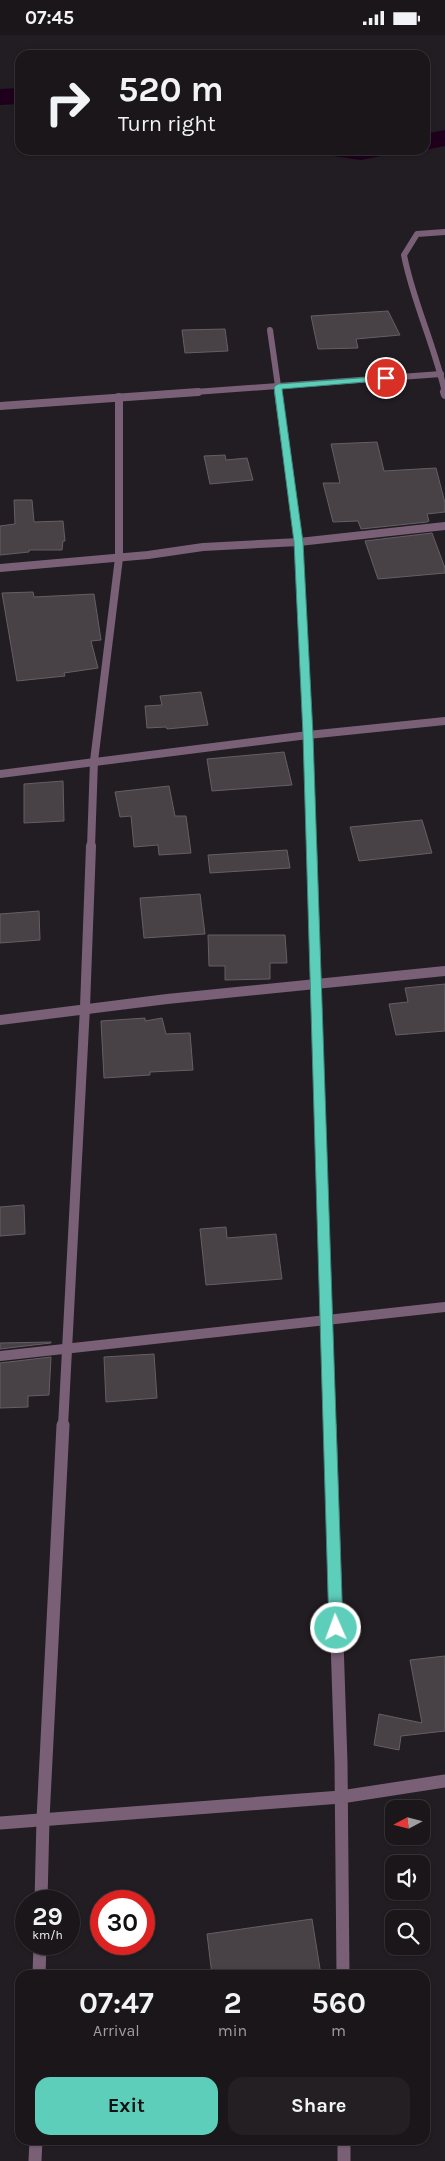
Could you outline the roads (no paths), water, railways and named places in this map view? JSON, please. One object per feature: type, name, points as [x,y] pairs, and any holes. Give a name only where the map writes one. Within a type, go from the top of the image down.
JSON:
[{"type":"street","points":[[445,232],[417,234],[404,255],[410,285],[441,361],[440,374],[445,395]]},
{"type":"street","points":[[270,330],[298,542],[308,735],[341,1797],[342,1970]]},
{"type":"street","points":[[0,406],[440,374]]},
{"type":"street","points":[[41,1890],[43,1819],[85,1007],[94,761],[119,558],[119,397]]},
{"type":"street","points":[[0,568],[119,558],[203,547],[298,542],[445,526]]},
{"type":"street","points":[[0,774],[308,735],[445,721]]},
{"type":"street","points":[[0,1019],[85,1007],[316,986],[445,971]]},
{"type":"street","points":[[0,1356],[67,1347],[445,1307]]},
{"type":"street","points":[[0,1823],[341,1797],[445,1781]]},
{"type":"street","points":[[39,1970],[40,1955]]},
{"type":"street","points":[[35,2161],[36,2145]]},
{"type":"street","points":[[344,2145],[344,2161]]},
{"type":"waterway","points":[[0,97],[15,96]]},
{"type":"waterway","points":[[430,141],[445,138]]}]
